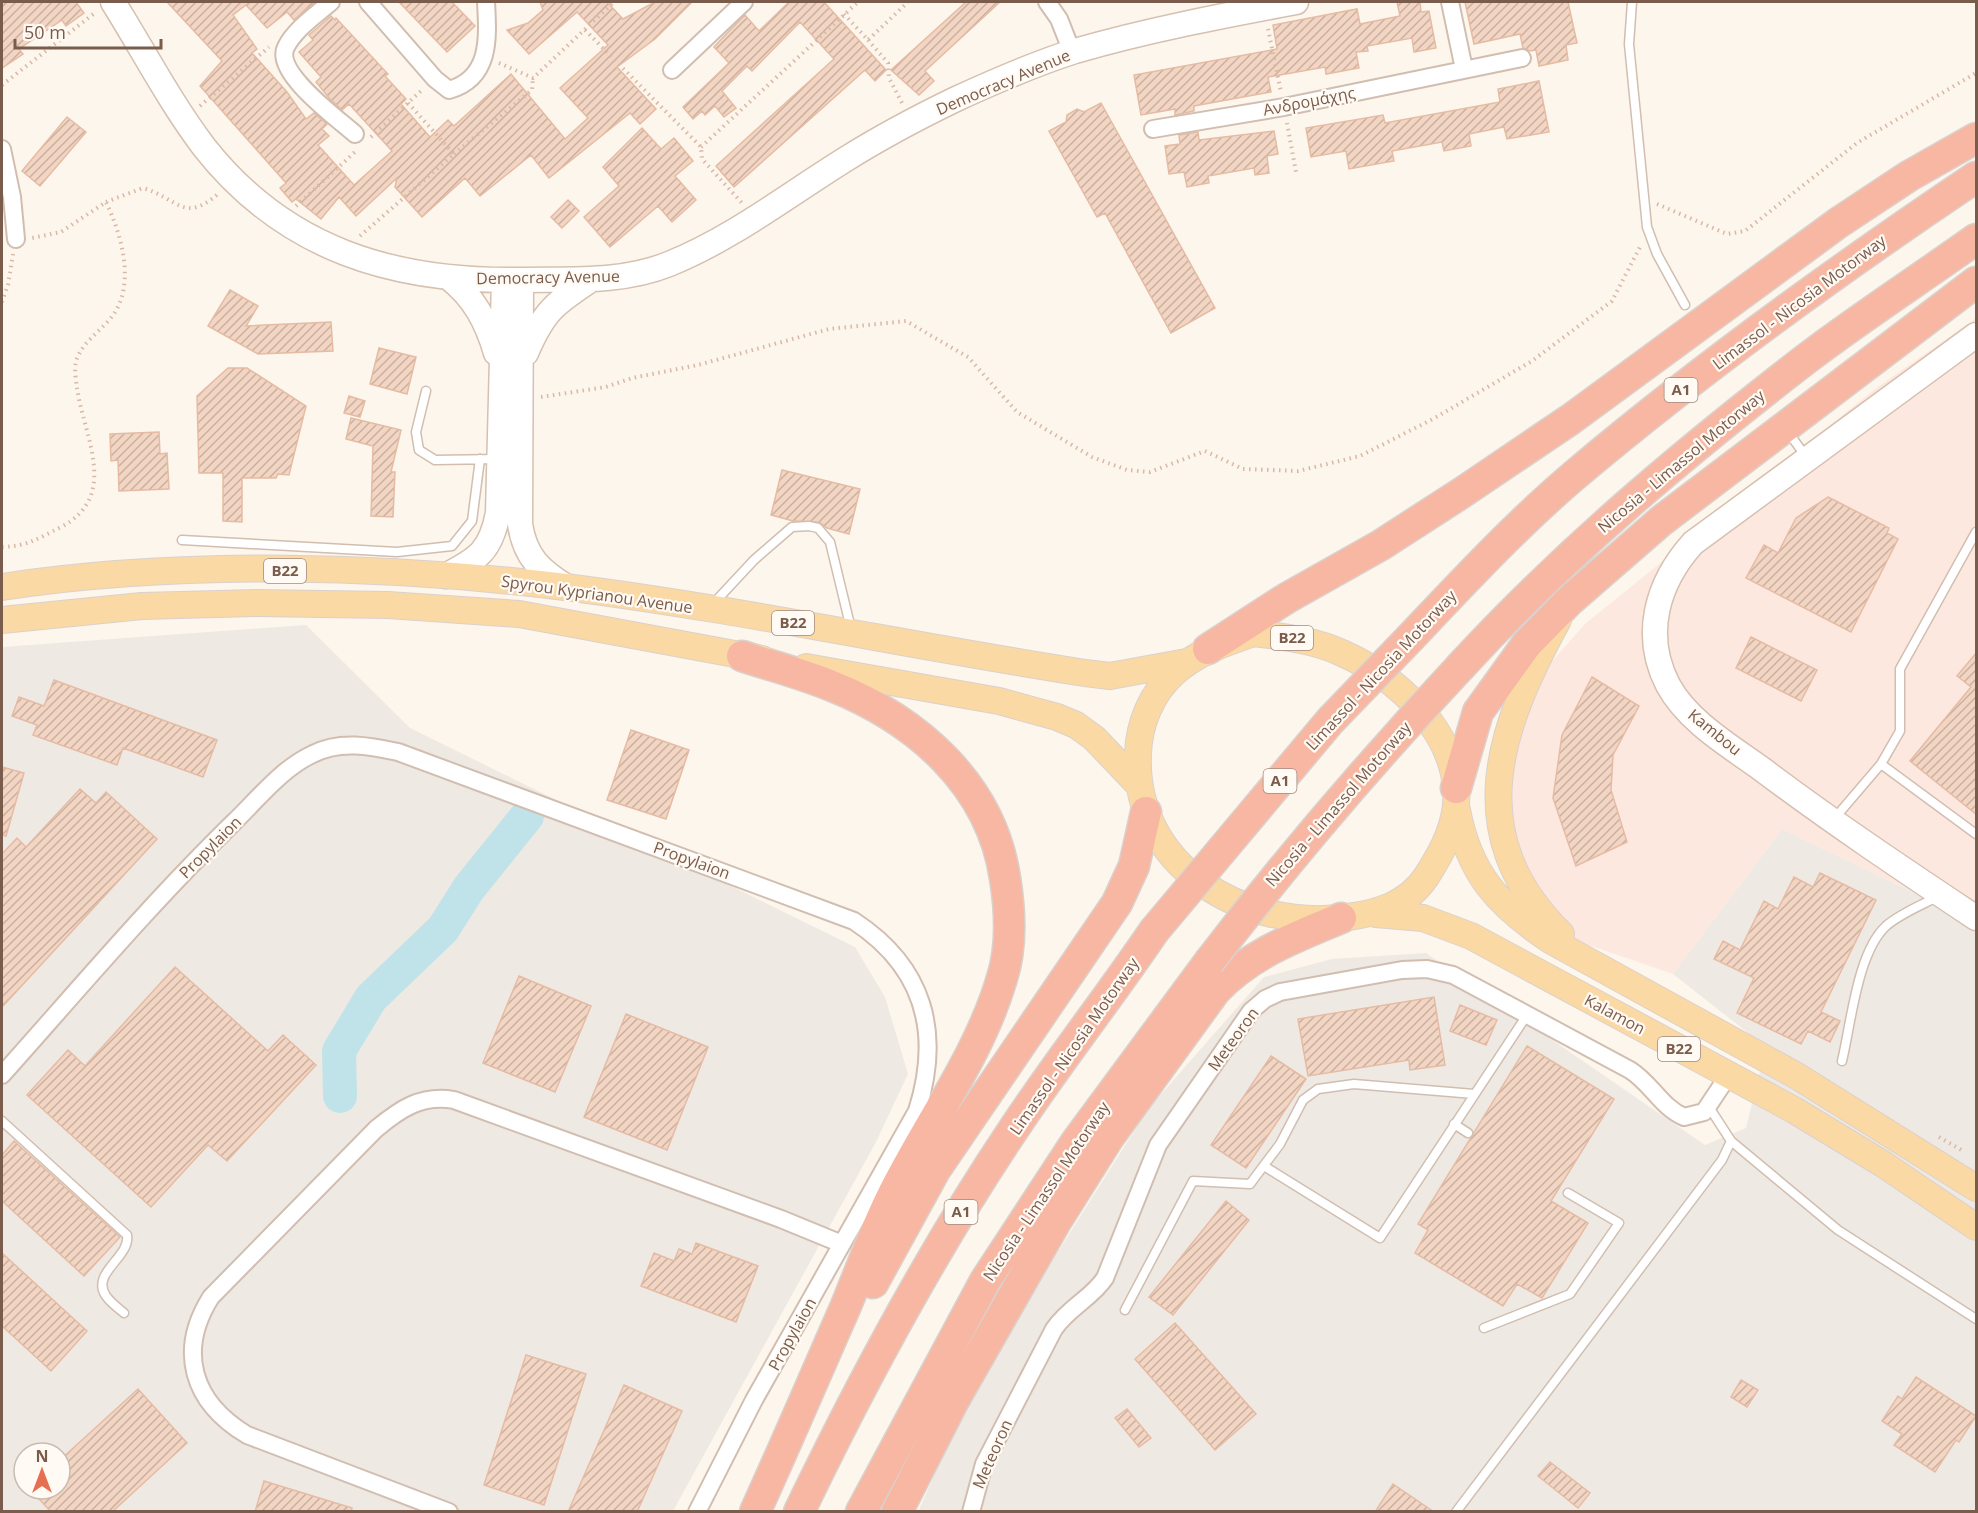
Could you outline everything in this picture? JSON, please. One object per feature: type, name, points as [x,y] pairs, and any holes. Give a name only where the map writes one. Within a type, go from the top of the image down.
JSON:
[{"type":"highway","points":[[1198,656],[1287,598],[1381,545],[1463,492],[1571,419],[1838,223],[1909,177],[1977,138]]},
{"type":"highway","name":"Limassol - Nicosia Motorway","points":[[799,1512],[886,1338],[943,1240],[1017,1123],[1154,932],[1330,722],[1412,636],[1575,475],[1678,392],[1861,254],[1977,177]]},
{"type":"highway","name":"Nicosia - Limassol Motorway","points":[[861,1512],[985,1281],[1076,1142],[1293,853],[1379,753],[1461,666],[1583,543],[1692,451],[1808,358],[1977,239]]},
{"type":"highway","points":[[1456,795],[1478,712],[1527,644],[1569,601],[1660,522],[1977,282]]},
{"type":"highway","points":[[742,656],[834,687],[884,713],[938,751],[964,778],[986,816],[1002,858],[1008,896],[1008,939],[1003,977],[983,1027],[890,1200],[794,1427],[755,1512]]},
{"type":"highway","points":[[794,1427],[935,1170],[1117,903],[1134,866],[1142,798]]},
{"type":"highway","points":[[897,1512],[954,1400],[1055,1223],[1109,1137],[1215,991],[1231,974],[1281,943],[1352,916]]},
{"type":"main road","name":"Spyrou Kyprianou Avenue","points":[[2,587],[99,575],[233,570],[445,576],[568,588],[709,609],[1110,676],[1198,656]]},
{"type":"main road","points":[[1569,601],[1539,654],[1506,736],[1501,758],[1498,801],[1506,847],[1524,890],[1537,910],[1592,963]]},
{"type":"main road","name":"Spyrou Kyprianou Avenue","points":[[2,620],[142,606],[388,605],[519,614],[999,701],[1057,717],[1076,725],[1094,738],[1142,798]]},
{"type":"main road","name":"B22","points":[[1254,633],[1297,638],[1339,652],[1373,668],[1416,705],[1446,749],[1456,795],[1447,844],[1422,883],[1407,898],[1390,907],[1352,916],[1306,918],[1268,913],[1213,891],[1184,869],[1164,848],[1142,798],[1138,742],[1142,723],[1159,689],[1198,656],[1254,633]]},
{"type":"main road","name":"Kalamon","points":[[1456,795],[1461,834],[1469,852],[1496,897],[1515,917],[1550,940],[1797,1076],[1977,1188]]},
{"type":"main road","name":"Kalamon","points":[[1352,916],[1396,914],[1423,918],[1471,936],[1794,1110],[1883,1164],[1977,1227]]},
{"type":"street","points":[[331,2],[293,36],[284,50],[284,64],[294,79],[355,134]]},
{"type":"street","points":[[368,2],[440,84],[449,90],[463,86],[480,71],[486,46],[486,2]]},
{"type":"street","points":[[672,70],[744,2]]},
{"type":"street","points":[[1047,2],[1059,19],[1072,52]]},
{"type":"street","name":"Democracy Avenue","points":[[107,5],[206,149],[235,180],[305,234],[352,257],[402,272],[513,280],[619,277],[671,263],[756,219],[847,158],[912,121],[1012,75],[1072,52],[1181,23],[1296,2]]},
{"type":"street","points":[[1450,2],[1464,69]]},
{"type":"street","name":"Ανδρομάχης","points":[[1153,129],[1284,107],[1522,58]]},
{"type":"street","points":[[2,149],[12,196],[16,239]]},
{"type":"street","points":[[448,277],[470,296],[484,318],[501,373]]},
{"type":"street","points":[[522,360],[536,330],[552,306],[591,279]]},
{"type":"street","points":[[513,280],[522,360],[520,524],[522,542],[536,565],[568,588]]},
{"type":"street","points":[[445,576],[471,562],[489,544],[498,513],[490,459],[513,280]]},
{"type":"street","name":"Kambou","points":[[1977,335],[1693,543],[1678,560],[1661,592],[1654,629],[1660,666],[1668,686],[1682,705],[1715,735],[1832,822],[1977,918]]},
{"type":"street","name":"Propylaion","points":[[2,1075],[195,860],[291,767],[314,753],[338,746],[389,750],[839,913],[884,943],[908,972],[923,1008],[927,1043],[927,1077],[917,1111],[754,1400],[697,1512]]},
{"type":"street","name":"Meteoron","points":[[971,1512],[984,1464],[1048,1339],[1067,1312],[1095,1290],[1105,1278],[1158,1145],[1257,1004],[1287,991],[1419,968],[1453,975],[1637,1075],[1677,1114],[1692,1117],[1709,1107]]},
{"type":"street","points":[[1709,1107],[1728,1076]]},
{"type":"street","points":[[449,1512],[246,1435],[210,1406],[195,1370],[195,1331],[212,1297],[376,1129],[400,1110],[433,1098],[454,1100],[781,1219],[842,1244]]},
{"type":"lane","points":[[1632,2],[1629,44],[1647,226],[1657,254],[1686,305]]},
{"type":"lane","points":[[182,540],[397,552],[452,546],[472,522],[490,459],[435,460],[419,450],[416,432],[426,391]]},
{"type":"lane","points":[[1788,432],[1807,459]]},
{"type":"lane","points":[[709,609],[754,560],[792,527],[809,526],[818,528],[830,542],[852,633]]},
{"type":"lane","points":[[1832,822],[1881,764],[1900,731],[1900,669],[1977,532]]},
{"type":"lane","points":[[1881,764],[1977,834]]},
{"type":"lane","points":[[1842,1061],[1864,964],[1875,942],[1886,927],[1942,895]]},
{"type":"lane","points":[[1264,1166],[1380,1238],[1527,1015]]},
{"type":"lane","points":[[1125,1310],[1193,1181],[1250,1184],[1280,1144],[1303,1100],[1327,1086],[1354,1084],[1474,1094]]},
{"type":"lane","points":[[1709,1107],[1731,1141],[1838,1230],[1977,1319]]},
{"type":"lane","points":[[2,1121],[127,1235],[125,1249],[106,1274],[103,1284],[106,1296],[124,1313]]},
{"type":"lane","points":[[1454,1124],[1468,1133]]},
{"type":"lane","points":[[1456,1512],[1722,1160],[1731,1141]]},
{"type":"lane","points":[[1484,1328],[1570,1294],[1619,1223],[1568,1193]]},
{"type":"path","points":[[352,257],[360,235],[532,90],[533,78],[614,2]]},
{"type":"path","points":[[701,147],[858,2]]},
{"type":"path","points":[[868,39],[908,2]]},
{"type":"path","points":[[2,85],[107,5]]},
{"type":"path","points":[[1264,8],[1280,86]]},
{"type":"path","points":[[844,14],[888,63],[889,78],[912,121]]},
{"type":"path","points":[[585,30],[701,147],[702,159],[756,219]]},
{"type":"path","points":[[185,119],[270,46],[284,50]]},
{"type":"path","points":[[483,56],[533,78]]},
{"type":"path","points":[[1643,197],[1727,234],[1745,231],[1857,143],[1977,73]]},
{"type":"path","points":[[408,103],[454,154]]},
{"type":"path","points":[[1284,107],[1296,172]]},
{"type":"path","points":[[2,302],[8,285],[16,239],[61,232],[106,202],[143,188],[179,207],[190,209],[206,204],[235,180]]},
{"type":"path","points":[[2,547],[25,546],[68,523],[81,513],[93,493],[94,454],[79,404],[76,363],[82,349],[111,318],[122,299],[125,279],[121,244],[118,227],[106,202]]},
{"type":"path","points":[[522,396],[544,397],[606,387],[632,378],[698,364],[829,329],[906,321],[968,357],[1017,412],[1092,457],[1127,470],[1150,472],[1205,451],[1243,469],[1298,471],[1360,456],[1433,419],[1532,361],[1612,301],[1647,226]]},
{"type":"shaded area","points":[[1976,318],[1976,923],[1782,829],[1673,974],[1574,940],[1502,839],[1508,711],[1585,624],[1875,389]]},
{"type":"shaded area","points":[[306,625],[410,728],[855,947],[885,997],[908,1074],[876,1142],[673,1511],[2,1512],[2,647]]},
{"type":"shaded area","points":[[1782,829],[1976,923],[1976,1511],[918,1512],[975,1383],[1148,1109],[1264,977],[1332,959],[1426,953],[1705,1145],[1746,1128],[1766,1047],[1673,974]]},
{"type":"building","points":[[2,2],[76,2],[84,13],[66,26],[62,20],[19,49],[23,54],[2,68]]},
{"type":"building","points":[[167,2],[315,2],[294,20],[287,12],[267,28],[246,5],[233,15],[257,49],[252,53],[287,92],[306,119],[314,113],[327,124],[322,129],[329,136],[318,145],[354,185],[392,151],[349,104],[342,110],[330,99],[316,82],[321,77],[299,52],[313,40],[309,35],[331,16],[335,20],[336,18],[388,74],[385,76],[406,99],[401,104],[430,137],[448,120],[454,126],[511,74],[565,139],[588,118],[560,88],[608,45],[577,12],[529,54],[507,30],[528,23],[543,10],[540,2],[607,2],[623,19],[655,2],[692,2],[655,39],[617,67],[656,109],[640,124],[630,113],[549,178],[531,155],[480,196],[465,178],[422,217],[395,187],[397,178],[356,216],[339,197],[321,219],[296,199],[292,202],[280,188],[286,183],[200,86],[222,61]]},
{"type":"building","points":[[399,2],[452,2],[475,26],[447,52]]},
{"type":"building","points":[[789,2],[824,2],[886,70],[875,81],[865,70],[734,187],[716,166],[834,59],[800,22],[752,71],[747,66],[722,91],[736,108],[724,117],[715,106],[705,115],[702,111],[693,119],[683,107],[729,63],[714,47],[745,15],[759,31]]},
{"type":"building","points":[[966,2],[1000,2],[925,71],[934,81],[919,95],[891,70]]},
{"type":"building","points":[[1397,2],[1420,2],[1421,12],[1429,11],[1436,48],[1414,52],[1412,38],[1367,46],[1368,51],[1356,52],[1359,68],[1326,74],[1325,67],[1268,77],[1271,92],[1194,106],[1194,111],[1175,115],[1175,109],[1141,115],[1134,75],[1277,49],[1273,25],[1357,9],[1360,24],[1400,16]]},
{"type":"building","points":[[1465,2],[1568,2],[1577,43],[1566,45],[1568,60],[1539,66],[1536,50],[1530,51],[1523,48],[1520,34],[1474,44]]},
{"type":"building","points":[[1539,81],[1549,132],[1507,139],[1504,127],[1469,134],[1471,146],[1444,151],[1442,142],[1392,151],[1394,161],[1349,169],[1346,151],[1311,157],[1306,128],[1383,115],[1385,123],[1500,102],[1498,89]]},
{"type":"building","points":[[1101,103],[1215,308],[1171,333],[1105,213],[1097,217],[1049,131],[1066,122],[1067,115],[1077,109],[1084,112]]},
{"type":"building","points":[[67,117],[86,132],[40,186],[22,171]]},
{"type":"building","points":[[642,128],[661,149],[674,138],[693,161],[675,176],[696,200],[672,222],[658,206],[610,247],[584,217],[619,186],[603,167]]},
{"type":"building","points":[[1274,131],[1278,154],[1267,156],[1269,173],[1255,175],[1254,168],[1208,176],[1209,183],[1187,187],[1184,172],[1169,174],[1165,146],[1180,144],[1179,135],[1198,132],[1199,140]]},
{"type":"building","points":[[568,200],[579,211],[562,228],[551,217]]},
{"type":"building","points":[[230,290],[258,306],[246,326],[331,322],[333,351],[258,354],[208,326]]},
{"type":"building","points":[[379,348],[416,357],[407,394],[370,384]]},
{"type":"building","points":[[228,368],[247,368],[306,406],[289,475],[278,474],[276,478],[242,478],[242,522],[223,521],[223,473],[199,473],[197,396]]},
{"type":"building","points":[[349,396],[365,401],[360,417],[344,413]]},
{"type":"building","points":[[351,418],[401,430],[391,472],[395,472],[393,517],[371,516],[373,446],[346,439]]},
{"type":"building","points":[[159,432],[160,454],[167,453],[169,489],[119,491],[118,460],[111,461],[110,434]]},
{"type":"building","points":[[782,470],[860,489],[849,534],[827,528],[819,522],[793,521],[771,515]]},
{"type":"building","points":[[1828,497],[1889,528],[1887,533],[1898,539],[1851,632],[1746,578],[1764,545],[1778,553],[1796,518]]},
{"type":"building","points":[[1751,637],[1817,670],[1801,701],[1736,668]]},
{"type":"building","points":[[1977,652],[1977,815],[1910,761],[1971,687],[1957,676]]},
{"type":"building","points":[[1592,677],[1639,706],[1613,755],[1611,790],[1627,842],[1576,866],[1553,798],[1562,735]]},
{"type":"building","points":[[54,680],[217,740],[203,777],[123,748],[117,765],[33,735],[37,725],[12,716],[19,697],[44,706]]},
{"type":"building","points":[[631,730],[689,750],[666,819],[607,800]]},
{"type":"building","points":[[2,767],[24,773],[6,836],[2,835]]},
{"type":"building","points":[[80,789],[96,803],[106,792],[157,839],[2,1007],[2,854],[17,838],[26,847]]},
{"type":"building","points":[[1820,873],[1876,900],[1821,1012],[1840,1021],[1830,1042],[1808,1031],[1801,1044],[1737,1013],[1754,978],[1714,959],[1723,941],[1740,950],[1764,901],[1778,909],[1794,877],[1813,887]]},
{"type":"building","points":[[175,967],[268,1051],[283,1035],[316,1065],[227,1161],[208,1145],[151,1207],[27,1095],[68,1050],[85,1066]]},
{"type":"building","points":[[519,976],[591,1006],[555,1092],[483,1063]]},
{"type":"building","points":[[1434,997],[1445,1065],[1410,1070],[1409,1060],[1308,1076],[1298,1019]]},
{"type":"building","points":[[1460,1005],[1497,1020],[1486,1045],[1450,1031]]},
{"type":"building","points":[[626,1014],[708,1047],[667,1150],[584,1117]]},
{"type":"building","points":[[1527,1046],[1614,1099],[1551,1201],[1588,1223],[1542,1298],[1517,1284],[1503,1306],[1415,1253],[1428,1230],[1418,1224]]},
{"type":"building","points":[[1271,1056],[1306,1079],[1246,1168],[1211,1145]]},
{"type":"building","points":[[14,1141],[120,1237],[84,1276],[2,1201],[2,1155]]},
{"type":"building","points":[[1226,1201],[1249,1220],[1173,1315],[1149,1297]]},
{"type":"building","points":[[696,1243],[758,1266],[736,1322],[641,1286],[654,1253],[674,1261],[679,1249],[692,1254]]},
{"type":"building","points":[[2,1253],[87,1331],[51,1371],[2,1326]]},
{"type":"building","points":[[1175,1323],[1256,1414],[1215,1450],[1135,1359]]},
{"type":"building","points":[[526,1355],[586,1374],[544,1505],[484,1485]]},
{"type":"building","points":[[1916,1377],[1976,1416],[1959,1442],[1956,1440],[1935,1472],[1894,1445],[1902,1434],[1882,1421],[1898,1396],[1902,1399]]},
{"type":"building","points":[[1741,1380],[1758,1390],[1747,1407],[1731,1397]]},
{"type":"building","points":[[624,1385],[682,1411],[637,1512],[568,1512]]},
{"type":"building","points":[[138,1389],[187,1443],[112,1512],[51,1512],[41,1501],[72,1501],[72,1449]]},
{"type":"building","points":[[1127,1409],[1151,1438],[1139,1447],[1115,1418]]},
{"type":"building","points":[[1550,1462],[1590,1493],[1578,1508],[1538,1476]]},
{"type":"building","points":[[264,1481],[352,1508],[351,1512],[255,1512]]},
{"type":"building","points":[[1393,1484],[1434,1512],[1375,1512]]},
{"type":"waterway","points":[[340,1096],[339,1051],[371,998],[443,929],[469,888],[527,816]]}]
